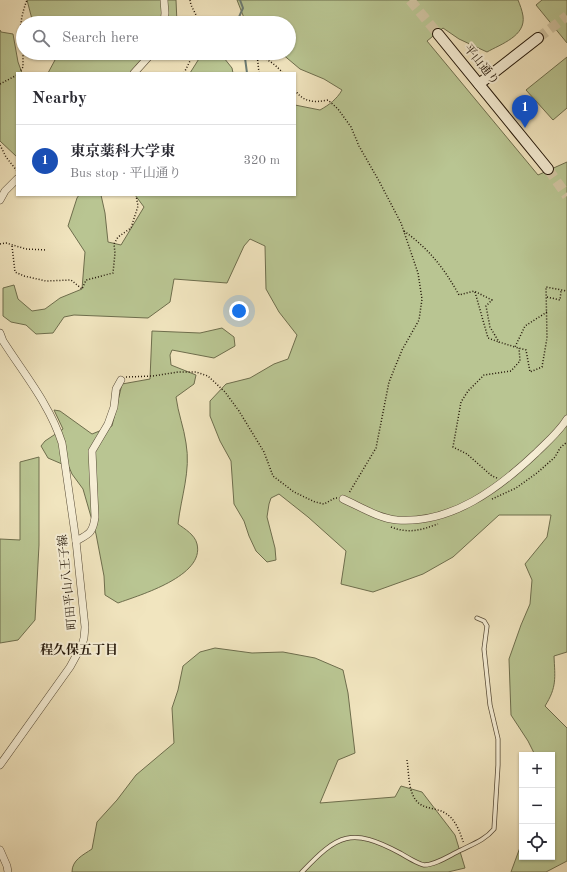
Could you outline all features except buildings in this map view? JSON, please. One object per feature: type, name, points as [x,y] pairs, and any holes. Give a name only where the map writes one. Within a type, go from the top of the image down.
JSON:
[{"type":"main road","name":"平山通り","points":[[438,34],[548,169]]},
{"type":"main road","points":[[479,84],[538,38]]},
{"type":"street","points":[[164,0],[165,16]]},
{"type":"street","points":[[135,72],[146,60]]},
{"type":"street","points":[[0,200],[5,191],[16,180]]},
{"type":"street","name":"町田平山八王子線","points":[[0,333],[3,341],[46,406],[58,429],[62,443],[76,541],[85,627],[84,638],[66,673],[0,765]]},
{"type":"street","points":[[76,541],[90,533],[94,525],[95,517],[92,451],[108,424],[114,407],[116,389],[121,380]]},
{"type":"street","points":[[344,499],[379,515],[397,520],[418,519],[445,514],[480,498],[505,480],[554,435],[567,419]]},
{"type":"street","points":[[0,850],[6,862],[8,872]]},
{"type":"lane","points":[[302,872],[320,854],[334,843],[346,838],[359,837],[373,840],[424,865],[437,862],[487,837],[494,829],[498,739],[490,705],[484,649],[487,626],[484,621],[477,618]]},
{"type":"path","points":[[22,16],[27,0]]},
{"type":"path","points":[[190,0],[196,16]]},
{"type":"path","points":[[20,72],[23,67],[23,60]]},
{"type":"path","points":[[184,72],[190,60]]},
{"type":"path","points":[[258,60],[259,72]]},
{"type":"path","points":[[268,60],[282,72]]},
{"type":"path","points":[[0,84],[16,76]]},
{"type":"path","points":[[121,380],[128,376],[152,376],[178,372],[196,372],[208,376],[225,392],[239,411],[264,452],[273,476],[294,492],[315,502],[324,504],[335,498],[344,499],[348,495],[376,448],[381,425],[382,410],[389,382],[402,350],[419,320],[422,299],[418,273],[404,230],[359,146],[351,127],[338,109],[328,100],[318,102],[300,97],[296,91]]},
{"type":"path","points":[[0,145],[6,157],[16,170]]},
{"type":"path","points":[[12,246],[15,272],[24,276],[46,281],[71,280],[82,289],[86,280],[113,274],[115,253],[114,244],[118,236],[131,228],[138,206],[136,196]]},
{"type":"path","points":[[404,230],[419,242],[438,261],[459,295],[474,291],[492,300],[486,306],[490,327],[499,342]]},
{"type":"path","points":[[0,244],[6,243],[26,249],[47,250]]},
{"type":"path","points":[[474,291],[488,338],[526,350],[530,372],[542,366],[547,338],[546,287],[567,291]]},
{"type":"path","points":[[547,297],[560,300],[562,291]]},
{"type":"path","points":[[515,347],[525,326],[547,312]]},
{"type":"path","points":[[505,480],[492,476],[467,454],[453,447],[461,402],[468,391],[484,375],[511,371],[520,361],[519,348]]},
{"type":"path","points":[[491,499],[516,488],[537,473],[555,457],[560,448],[567,442]]},
{"type":"path","points":[[388,525],[410,531],[421,531],[441,522]]},
{"type":"path","points":[[407,760],[411,791],[416,800],[421,806],[446,813],[456,824],[465,848]]},
{"type":"green space","points":[[27,0],[176,0],[177,16],[31,16]]},
{"type":"green space","points":[[237,0],[518,0],[523,16],[521,29],[517,34],[487,52],[459,39],[443,28],[427,41],[538,175],[567,162],[567,652],[554,656],[555,676],[553,688],[545,706],[567,728],[567,861],[546,872],[511,872],[519,850],[519,860],[555,860],[555,752],[534,752],[511,715],[509,659],[530,604],[532,580],[525,564],[547,537],[551,515],[499,515],[453,557],[423,574],[373,592],[341,584],[346,551],[308,517],[279,494],[271,498],[267,517],[275,548],[276,560],[267,562],[256,551],[244,521],[234,504],[231,461],[220,441],[210,416],[210,401],[226,384],[250,378],[274,364],[288,359],[297,335],[279,312],[266,289],[265,246],[250,239],[244,246],[227,283],[174,279],[170,302],[148,318],[74,315],[64,317],[53,333],[36,334],[26,325],[11,322],[3,316],[3,288],[14,285],[18,299],[32,311],[45,309],[60,298],[82,289],[85,252],[68,226],[78,196],[101,196],[105,213],[108,242],[121,245],[144,207],[136,196],[296,196],[296,105],[320,110],[332,102],[342,90],[324,79],[300,69],[289,60],[296,60],[296,16],[243,16]]},
{"type":"green space","points":[[542,0],[567,0],[567,43],[536,5]]},
{"type":"green space","points":[[0,30],[1,32],[13,34],[16,60],[18,60],[22,72],[16,72],[16,156],[0,141]]},
{"type":"green space","points":[[567,57],[567,108],[553,120],[526,90]]},
{"type":"green space","points":[[55,60],[141,60],[131,72],[49,72]]},
{"type":"green space","points":[[198,60],[226,60],[232,68],[233,72],[191,72]]},
{"type":"green space","points":[[222,328],[234,337],[235,346],[214,358],[172,350],[170,355],[171,365],[196,375],[194,384],[176,397],[187,453],[186,474],[178,524],[189,532],[196,541],[197,555],[191,566],[181,575],[155,589],[118,603],[105,595],[104,576],[96,534],[83,489],[72,474],[69,467],[48,458],[41,446],[45,441],[63,429],[54,410],[60,411],[92,434],[112,426],[122,384],[150,379],[152,331],[200,333]]},
{"type":"green space","points":[[39,457],[39,545],[35,620],[18,640],[0,643],[0,539],[20,540],[20,462]]},
{"type":"green space","points":[[215,648],[252,653],[283,652],[315,658],[343,670],[348,693],[355,753],[338,760],[320,803],[395,797],[401,786],[422,792],[455,835],[465,868],[448,872],[72,872],[72,868],[76,861],[92,849],[97,822],[117,800],[136,775],[174,743],[172,708],[178,690],[183,666],[200,652]]},
{"type":"waterway","points":[[239,16],[243,8],[240,0]]},
{"type":"waterway","points":[[245,60],[247,72]]},
{"type":"tunnel","points":[[410,0],[438,34]]},
{"type":"tunnel","points":[[538,38],[567,16]]},
{"type":"tunnel","points":[[548,169],[567,196]]},
{"type":"place","name":"東京薬科大学東","points":[[525,128]]},
{"type":"district","name":"程久保五丁目","points":[[79,650]]}]
